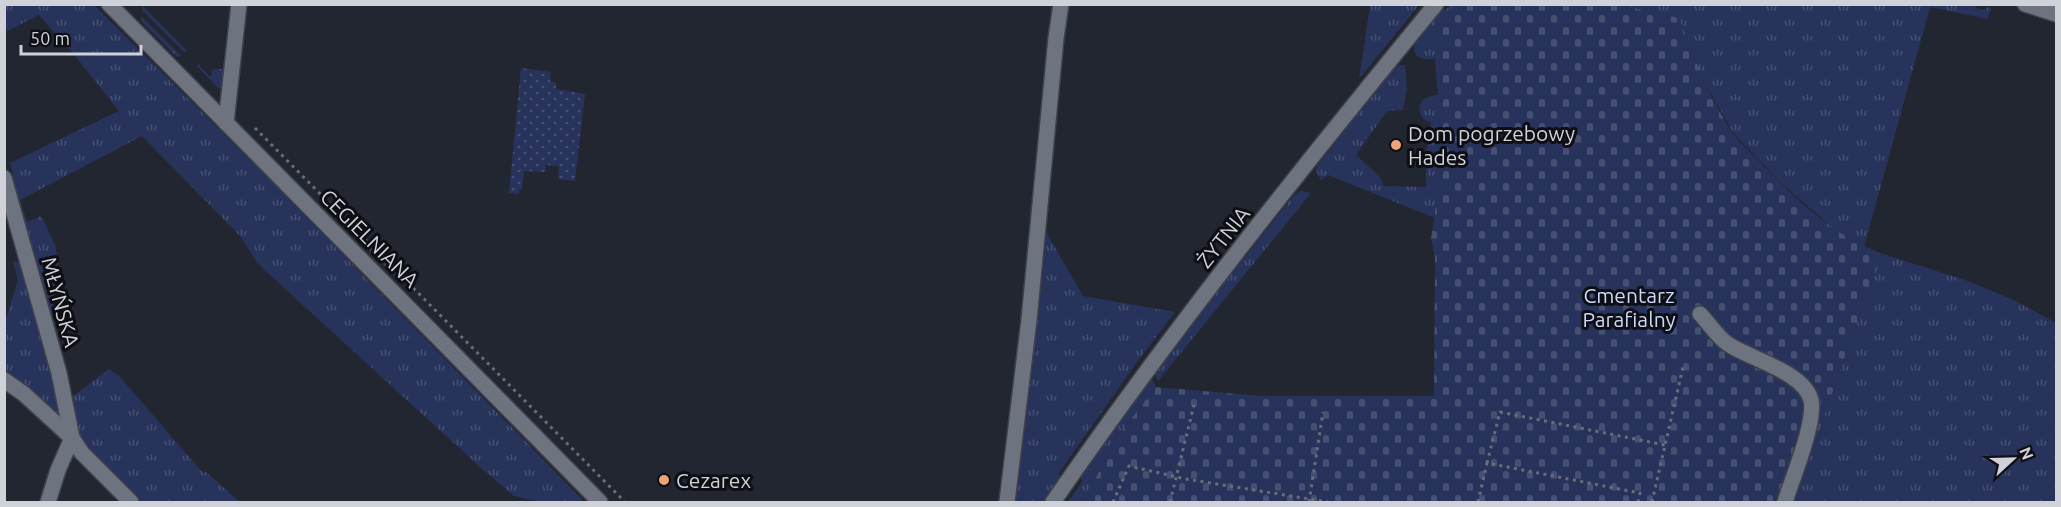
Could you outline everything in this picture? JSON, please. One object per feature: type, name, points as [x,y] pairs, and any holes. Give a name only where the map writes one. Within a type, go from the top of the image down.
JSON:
[{"type":"street","name":"CEGIELNIANA","points":[[109,4],[600,502]]},
{"type":"street","points":[[226,123],[239,4]]},
{"type":"street","points":[[1007,502],[1029,320],[1054,50],[1061,4]]},
{"type":"street","name":"ŻYTNIA","points":[[1053,502],[1188,317],[1306,165],[1436,4]]},
{"type":"street","points":[[2025,4],[2056,14]]},
{"type":"street","name":"MŁYŃSKA","points":[[4,178],[56,363],[72,438]]},
{"type":"street","points":[[1700,314],[1728,344],[1784,372],[1800,382],[1808,392],[1811,401],[1808,428],[1785,502]]},
{"type":"street","name":"MŁYŃSKA","points":[[4,380],[24,394],[72,438],[82,453],[131,502]]},
{"type":"street","points":[[48,502],[58,470],[72,438]]},
{"type":"path","points":[[267,140],[625,502]]},
{"type":"path","points":[[1652,502],[1683,367]]},
{"type":"path","points":[[1170,502],[1194,405]]},
{"type":"path","points":[[1309,501],[1323,412]]},
{"type":"path","points":[[1478,502],[1500,412],[1665,445]]},
{"type":"path","points":[[1487,463],[1640,493],[1638,502]]},
{"type":"path","points":[[1113,502],[1129,466],[1309,501],[1328,502]]},
{"type":"green space","points":[[1923,4],[1930,6],[1931,4],[1976,4],[1976,8],[1991,9],[1987,19],[1930,7],[1864,247],[1837,232],[1780,182],[1733,133],[1699,72],[1679,18],[1621,5]]},
{"type":"green space","points":[[5,5],[94,5],[268,178],[582,499],[581,502],[542,502],[514,496],[258,264],[241,237],[142,136],[20,200],[27,222],[41,216],[55,244],[58,261],[51,323],[10,187],[13,173],[10,163],[119,111],[39,15],[5,32]]},
{"type":"green space","points":[[1370,5],[1419,5],[1359,79]]},
{"type":"green space","points":[[1450,5],[1454,5],[1437,25],[1443,121],[1442,169],[1435,218],[1328,175],[1321,180],[1316,171],[1317,166],[1393,69],[1405,65],[1407,90],[1403,110],[1387,111],[1356,155],[1380,177],[1384,186],[1426,187],[1427,145],[1431,144],[1431,123],[1423,119],[1419,109],[1424,99],[1438,95],[1435,59],[1417,56],[1414,45],[1442,9],[1445,11]]},
{"type":"green space","name":"Cmentarz Parafialny","points":[[1454,5],[1621,5],[1679,18],[1709,90],[1737,139],[1816,215],[1848,238],[1883,254],[1794,502],[1083,502],[1118,436],[1156,387],[1261,396],[1434,396],[1435,258],[1431,238],[1442,169],[1443,121],[1437,25]]},
{"type":"green space","points":[[143,6],[186,50],[185,53],[142,10]]},
{"type":"green space","points":[[141,17],[181,56],[177,57],[141,21]]},
{"type":"green space","points":[[198,62],[211,77],[212,70],[227,68],[222,88],[218,88],[197,66]]},
{"type":"green space","points":[[521,68],[551,72],[550,81],[556,83],[556,89],[585,94],[575,181],[558,179],[559,166],[546,165],[545,172],[524,171],[522,190],[519,190],[519,194],[509,193]]},
{"type":"green space","points":[[1301,191],[1311,193],[1158,381],[1154,372],[1295,194]]},
{"type":"green space","points":[[1045,230],[1083,296],[1175,312],[1058,474],[1063,478],[1045,502],[1012,502]]},
{"type":"green space","points":[[357,233],[397,275],[396,277],[354,236]]},
{"type":"green space","points":[[1883,254],[1968,281],[2016,301],[2056,323],[2056,502],[1794,502]]},
{"type":"green space","points":[[13,261],[21,264],[66,427],[5,375],[5,322],[18,280]]},
{"type":"green space","points":[[109,369],[120,377],[203,473],[206,472],[240,502],[141,502],[85,446],[73,421],[68,400]]},
{"type":"green space","points":[[1151,377],[1156,387],[1118,436],[1083,502],[1068,502],[1083,480],[1078,476]]},
{"type":"place","name":"Dom pogrzebowy Hades","points":[[1396,145]]},
{"type":"place","name":"Cezarex","points":[[664,480]]}]
